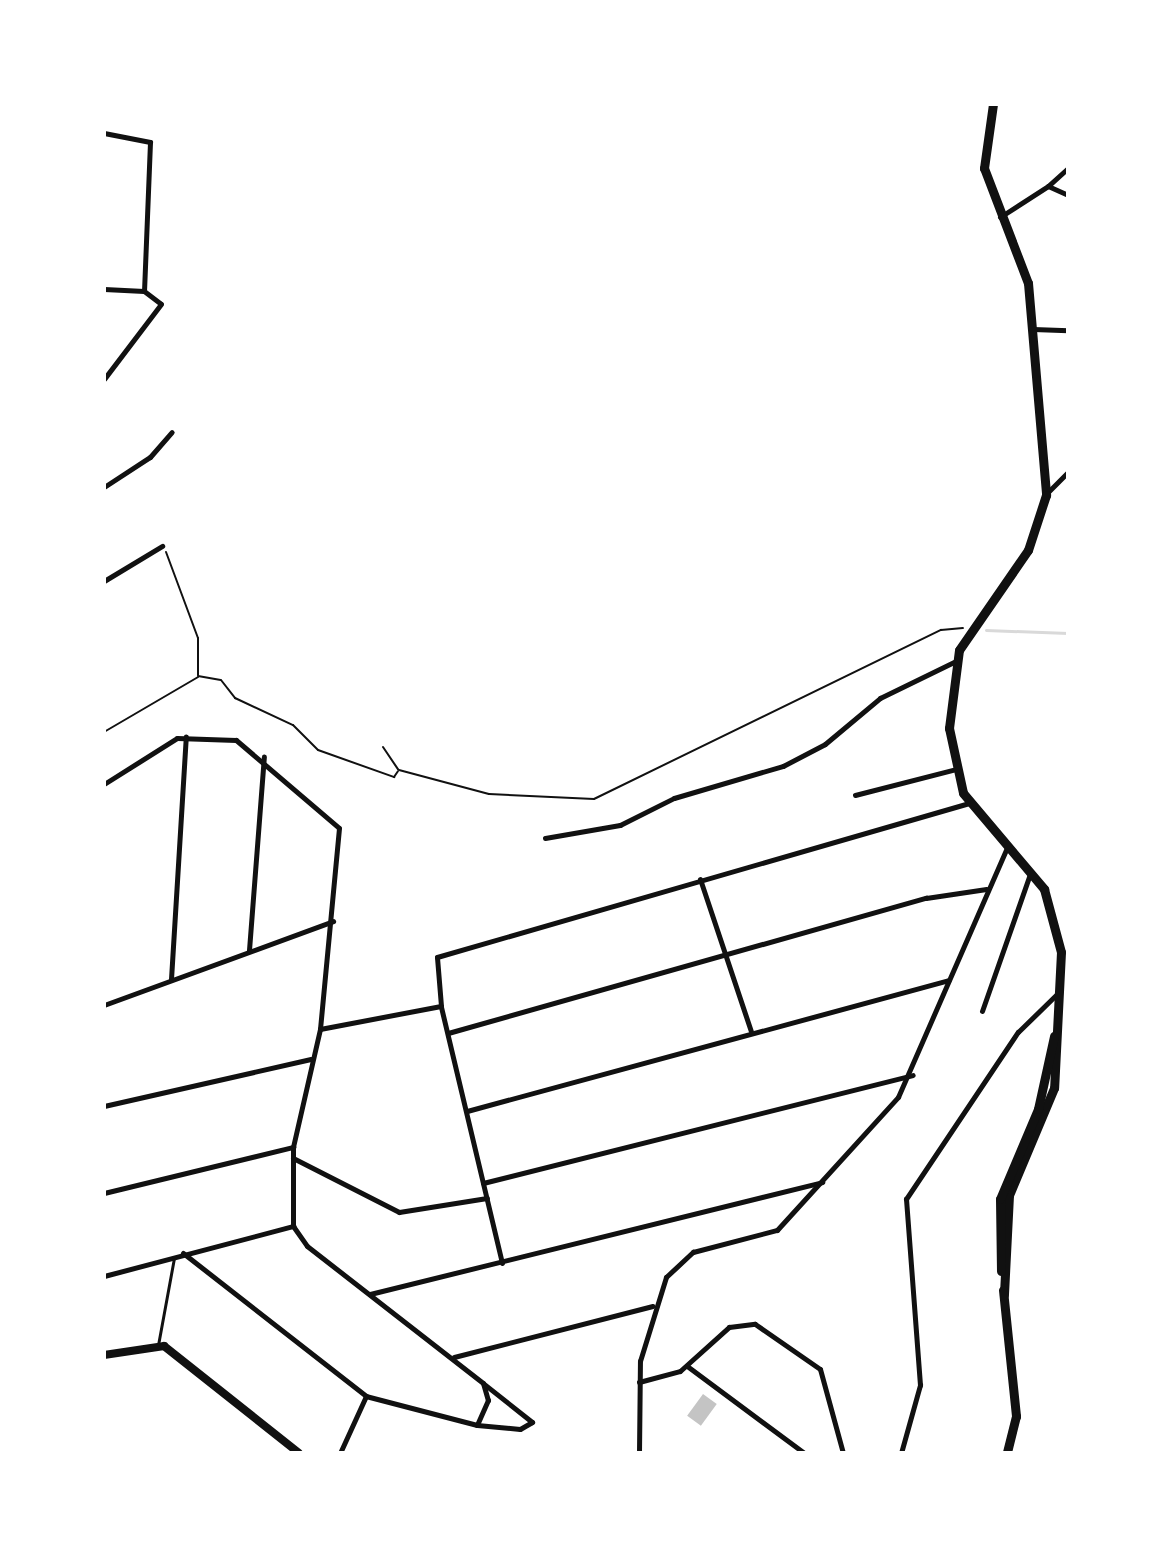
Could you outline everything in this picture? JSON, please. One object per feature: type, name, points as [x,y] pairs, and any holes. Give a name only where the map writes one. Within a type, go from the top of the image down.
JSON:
[{"type":"main road","points":[[993,104],[984,168],[1000,217],[1025,273],[1033,329],[1046,495],[1028,550],[969,627],[957,661],[949,728],[956,769],[969,803],[1031,873],[1058,920],[1054,1088],[1009,1195],[1004,1295],[1016,1416],[1007,1453]]},
{"type":"main road","points":[[104,1355],[158,1345],[299,1453]]},
{"type":"street","points":[[104,133],[147,137],[151,160],[144,291]]},
{"type":"street","points":[[1000,217],[1048,186],[1068,168]]},
{"type":"street","points":[[1048,186],[1068,195]]},
{"type":"street","points":[[104,289],[144,291],[160,298],[160,309],[104,379]]},
{"type":"street","points":[[1033,329],[1068,330]]},
{"type":"street","points":[[104,487],[150,457],[172,432]]},
{"type":"street","points":[[1046,495],[1068,472]]},
{"type":"street","points":[[104,581],[162,546]]},
{"type":"street","points":[[545,838],[607,829],[674,798],[772,771],[825,744],[880,698],[957,661]]},
{"type":"street","points":[[171,979],[186,736]]},
{"type":"street","points":[[104,784],[186,736],[236,740],[264,757],[339,828],[333,921],[320,1029],[293,1147],[293,1226],[369,1294],[532,1422],[520,1429],[477,1425],[366,1396],[183,1253]]},
{"type":"street","points":[[249,950],[264,757]]},
{"type":"street","points":[[855,795],[956,769]]},
{"type":"street","points":[[502,1263],[441,1006],[435,968],[448,949],[969,803]]},
{"type":"street","points":[[639,1453],[639,1382],[653,1306],[682,1258],[771,1234],[823,1181],[913,1075],[948,980],[986,889],[1007,848]]},
{"type":"street","points":[[982,1011],[1031,873]]},
{"type":"street","points":[[700,879],[751,1031]]},
{"type":"street","points":[[448,1033],[936,895],[986,889]]},
{"type":"street","points":[[104,1005],[333,921]]},
{"type":"street","points":[[467,1111],[751,1031],[948,980]]},
{"type":"street","points":[[901,1453],[920,1385],[906,1199],[1018,1032],[1058,993]]},
{"type":"street","points":[[320,1029],[441,1006]]},
{"type":"street","points":[[104,1106],[311,1059]]},
{"type":"street","points":[[483,1183],[913,1075]]},
{"type":"street","points":[[104,1193],[293,1147]]},
{"type":"street","points":[[293,1158],[399,1212],[487,1198]]},
{"type":"street","points":[[369,1294],[823,1181]]},
{"type":"street","points":[[104,1276],[293,1226]]},
{"type":"street","points":[[453,1357],[653,1306]]},
{"type":"street","points":[[639,1382],[687,1366],[729,1327],[747,1322],[771,1331],[820,1369],[843,1453]]},
{"type":"street","points":[[687,1366],[804,1453]]},
{"type":"street","points":[[477,1425],[487,1409],[483,1383]]},
{"type":"street","points":[[340,1453],[366,1396]]},
{"type":"lane","points":[[158,1345],[175,1256]]},
{"type":"path","points":[[162,546],[198,638],[198,676]]},
{"type":"path","points":[[383,747],[399,770],[489,794],[594,799],[941,630],[969,627]]},
{"type":"path","points":[[104,732],[198,676],[221,680],[235,698],[293,725],[318,750],[394,777],[399,770]]},
{"type":"building","points":[[703,1394],[717,1404],[701,1426],[687,1416]]},
{"type":"waterway","points":[[986,630],[1068,633]]}]
